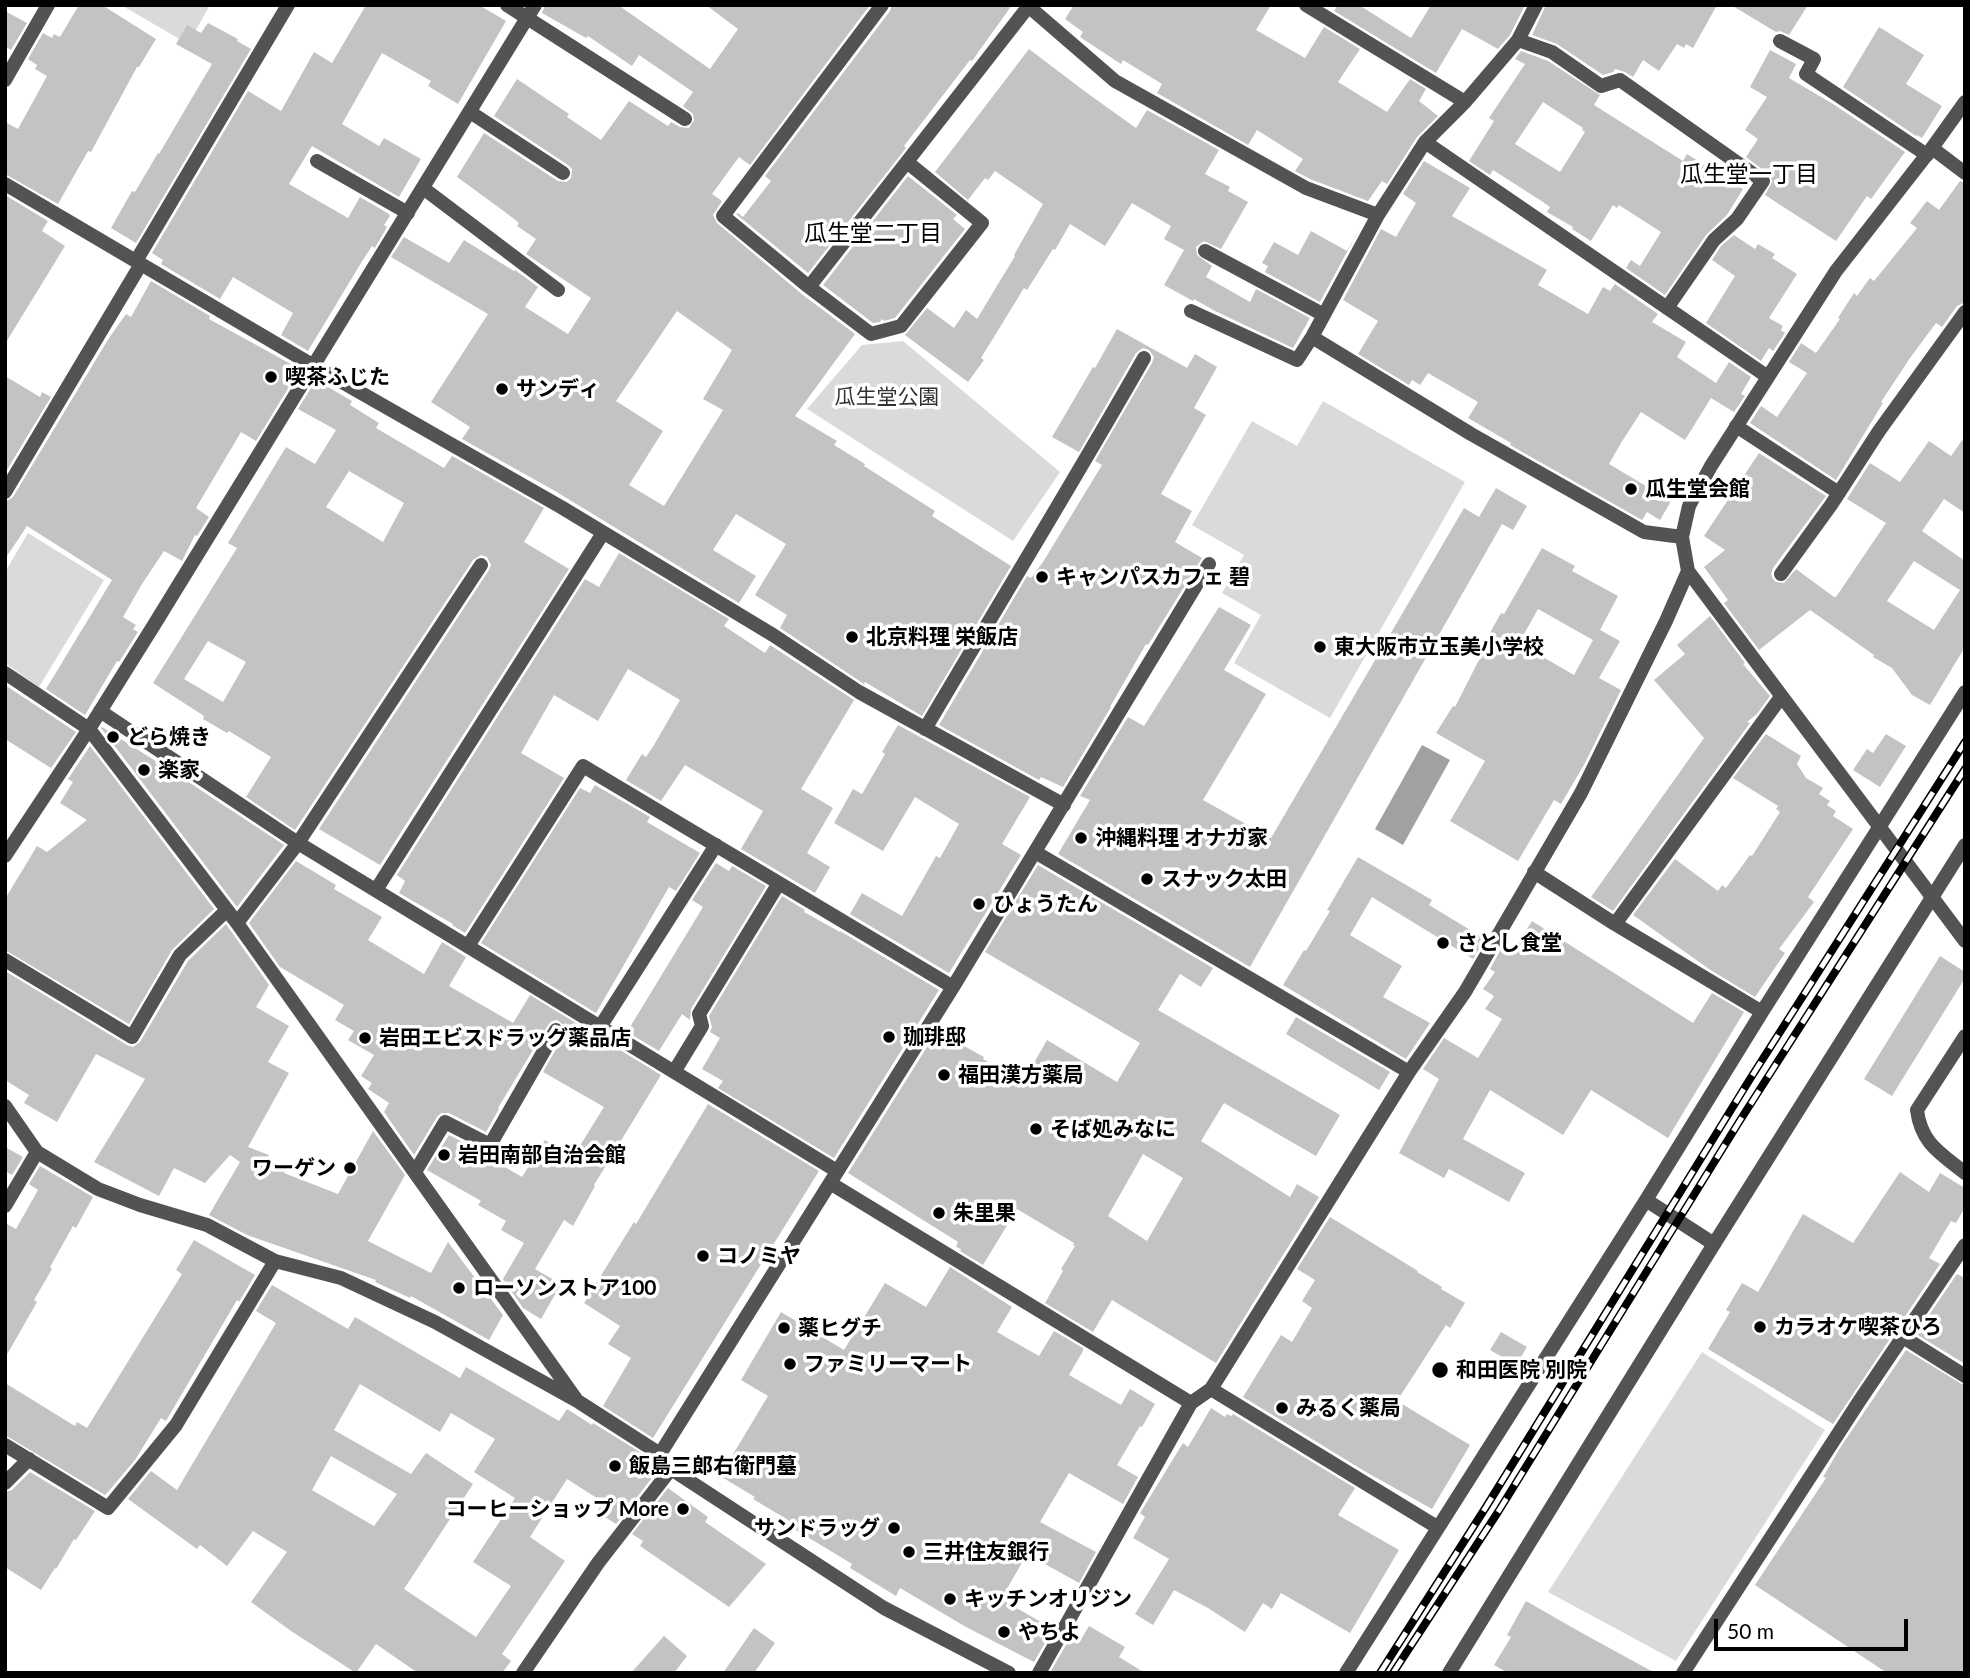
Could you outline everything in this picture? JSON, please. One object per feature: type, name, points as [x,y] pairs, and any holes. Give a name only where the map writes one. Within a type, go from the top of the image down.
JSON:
[{"type":"street","points":[[5,80],[48,5]]},
{"type":"street","points":[[5,492],[288,5]]},
{"type":"street","points":[[507,5],[531,11],[685,119]]},
{"type":"street","points":[[882,5],[723,216],[871,334],[901,326],[982,223],[907,162]]},
{"type":"street","points":[[1306,5],[1465,102]]},
{"type":"street","points":[[1191,310],[1297,360],[1378,215],[1425,142],[1465,102],[1518,40],[1536,5]]},
{"type":"street","points":[[809,287],[1027,6],[1115,81],[1306,188],[1378,215]]},
{"type":"street","points":[[5,856],[89,729],[531,11]]},
{"type":"street","points":[[1518,40],[1552,52],[1601,86],[1620,80],[1763,181],[1737,219],[1714,240],[1667,308]]},
{"type":"street","points":[[1780,41],[1814,59],[1805,74],[1965,173]]},
{"type":"street","points":[[1965,102],[1836,271],[1710,466],[1689,506],[1682,537],[1688,571],[1965,941]]},
{"type":"street","points":[[470,112],[564,173]]},
{"type":"street","points":[[1425,142],[1768,377]]},
{"type":"street","points":[[317,161],[408,213]]},
{"type":"street","points":[[5,184],[603,533],[773,635],[859,692],[1064,805]]},
{"type":"street","points":[[423,188],[558,290]]},
{"type":"street","points":[[1205,251],[1324,315]]},
{"type":"street","points":[[1781,574],[1965,312]]},
{"type":"street","points":[[1312,337],[1471,434],[1644,532],[1682,537]]},
{"type":"street","points":[[925,729],[1080,472],[1144,358]]},
{"type":"street","points":[[1736,426],[1839,493]]},
{"type":"street","points":[[376,891],[603,533]]},
{"type":"street","points":[[660,1454],[953,987],[1209,564]]},
{"type":"street","points":[[237,923],[298,843],[481,565]]},
{"type":"street","points":[[1039,1673],[1191,1403],[1210,1389],[1409,1072],[1465,992],[1581,793],[1688,571]]},
{"type":"street","points":[[5,673],[89,729],[228,910],[579,1402]]},
{"type":"street","points":[[1346,1673],[1965,692]]},
{"type":"street","points":[[1615,924],[1781,696]]},
{"type":"street","points":[[100,711],[298,843],[674,1072],[833,1177],[1191,1403]]},
{"type":"street","points":[[468,946],[583,766],[953,987]]},
{"type":"street","points":[[600,1027],[716,845]]},
{"type":"street","points":[[1449,1673],[1965,845]]},
{"type":"street","points":[[1035,852],[1409,1072]]},
{"type":"street","points":[[1534,872],[1762,1012]]},
{"type":"street","points":[[674,1072],[702,1027],[699,1014],[779,883]]},
{"type":"street","points":[[5,960],[132,1037],[180,955],[228,910]]},
{"type":"street","points":[[415,1172],[445,1122],[489,1145],[556,1030]]},
{"type":"street","points":[[1965,1037],[1917,1110],[1919,1125],[1930,1145],[1965,1173]]},
{"type":"street","points":[[5,1106],[37,1152],[98,1189],[207,1225],[275,1261],[341,1278],[435,1322],[579,1402],[660,1454],[671,1468],[884,1608],[1009,1673]]},
{"type":"street","points":[[5,1206],[37,1152]]},
{"type":"street","points":[[1646,1200],[1714,1244]]},
{"type":"street","points":[[1683,1673],[1965,1245]]},
{"type":"street","points":[[5,1445],[108,1507],[176,1425],[275,1261]]},
{"type":"street","points":[[1903,1337],[1965,1376]]},
{"type":"street","points":[[1210,1389],[1437,1527]]},
{"type":"street","points":[[5,1483],[29,1459]]},
{"type":"street","points":[[523,1673],[598,1563],[671,1468]]},
{"type":"green space","points":[[121,5],[210,5],[188,44]]},
{"type":"green space","name":"瓜生堂公園","points":[[903,341],[1060,472],[1013,541],[807,409],[862,345]]},
{"type":"green space","points":[[1323,401],[1465,482],[1330,718],[1234,663],[1261,615],[1222,593],[1244,555],[1192,525],[1252,421],[1297,446]]},
{"type":"green space","points":[[28,533],[104,580],[39,687],[5,663],[5,572]]},
{"type":"green space","points":[[1702,1352],[1825,1430],[1676,1661],[1548,1592]]},
{"type":"shaded area","points":[[1422,745],[1450,760],[1403,845],[1375,829]]},
{"type":"building","points":[[79,5],[102,5],[156,39],[58,204],[5,174],[5,122],[18,129],[47,76],[35,69],[37,65],[28,59],[43,33],[52,38],[54,34],[60,37]]},
{"type":"building","points":[[366,5],[479,5],[506,21],[458,104],[428,86],[431,81],[382,53],[342,124],[379,146],[384,138],[421,159],[399,197],[312,146],[289,184],[348,218],[360,197],[390,216],[375,248],[372,246],[308,351],[281,335],[293,313],[233,277],[220,299],[161,264],[163,260],[152,253],[248,91],[281,111],[314,52],[332,63]]},
{"type":"building","points":[[545,5],[618,5],[710,69],[738,29],[706,5],[870,5],[750,165],[739,157],[712,194],[722,201],[713,215],[717,223],[803,295],[855,334],[795,416],[837,441],[834,445],[935,511],[932,516],[1011,566],[922,716],[865,682],[864,684],[780,628],[787,615],[755,595],[786,544],[736,514],[713,550],[756,576],[739,603],[555,491],[462,439],[470,427],[431,402],[488,314],[391,257],[404,237],[449,263],[464,240],[515,270],[538,287],[525,307],[568,334],[591,298],[526,254],[536,239],[517,226],[519,223],[505,212],[457,177],[484,133],[558,181],[567,182],[571,178],[572,169],[568,165],[494,116],[517,79],[569,114],[567,117],[601,140],[629,101],[668,126],[671,122],[689,128],[694,120],[693,114],[683,106],[693,92],[639,55],[632,66],[588,36],[586,38],[542,13]],"holes":[[[677,311],[732,350],[703,399],[723,410],[664,506],[629,485],[663,431],[616,401]]]},
{"type":"building","points":[[892,5],[1012,5],[972,61],[970,60],[904,146],[906,148],[808,273],[736,214],[743,217],[771,181],[765,176]]},
{"type":"building","points":[[1074,5],[1271,5],[1256,30],[1305,58],[1324,27],[1360,49],[1338,82],[1387,112],[1410,79],[1426,89],[1419,101],[1438,116],[1417,137],[1387,184],[1382,181],[1368,201],[1295,171],[1303,159],[1257,130],[1248,145],[1157,93],[1162,84],[1123,60],[1121,64],[1080,37],[1083,32],[1065,19]]},
{"type":"building","points":[[1338,5],[1359,5],[1411,38],[1431,5],[1525,5],[1510,35],[1498,49],[1462,29],[1436,73],[1334,11]]},
{"type":"building","points":[[1546,5],[1717,5],[1693,48],[1686,44],[1684,48],[1677,44],[1659,71],[1643,60],[1633,77],[1615,69],[1603,75],[1557,44],[1532,35]]},
{"type":"building","points":[[1731,5],[1808,5],[1789,35],[1776,32]]},
{"type":"building","points":[[5,11],[27,23],[11,50],[5,46]]},
{"type":"building","points":[[208,23],[251,49],[136,243],[111,228],[212,64],[176,44],[187,25],[201,33]]},
{"type":"building","points":[[1879,27],[1924,55],[1906,84],[1942,106],[1922,138],[1843,87]]},
{"type":"building","points":[[1029,49],[1136,128],[1147,110],[1219,150],[1205,174],[1230,187],[1228,191],[1248,202],[1221,249],[1204,241],[1196,247],[1197,255],[1212,266],[1206,277],[1250,302],[1256,289],[1310,318],[1293,348],[1164,285],[1184,250],[1164,239],[1171,226],[1132,203],[1105,246],[1070,224],[1027,290],[1024,288],[981,358],[984,360],[968,382],[905,335],[927,308],[954,328],[966,310],[977,319],[1043,204],[995,171],[988,180],[985,178],[968,200],[935,172]]},
{"type":"building","points":[[1770,50],[1796,64],[1789,78],[1905,152],[1871,199],[1867,196],[1836,241],[1765,195],[1772,182],[1771,176],[1746,157],[1758,139],[1745,130],[1767,97],[1750,87]]},
{"type":"building","points":[[1521,51],[1548,61],[1600,95],[1594,105],[1683,161],[1687,154],[1743,189],[1727,215],[1706,235],[1665,295],[1626,268],[1631,260],[1640,266],[1661,232],[1619,205],[1617,208],[1613,205],[1591,241],[1547,212],[1550,207],[1543,202],[1493,170],[1490,175],[1469,161],[1494,121],[1489,118],[1525,64],[1515,59]],"holes":[[[1543,102],[1585,132],[1560,172],[1515,144]]]},
{"type":"building","points":[[1424,161],[1470,188],[1452,216],[1547,270],[1538,285],[1588,314],[1603,287],[1610,291],[1615,284],[1658,314],[1652,322],[1686,342],[1677,357],[1716,383],[1729,362],[1751,377],[1741,394],[1745,396],[1734,412],[1711,398],[1685,440],[1641,412],[1621,443],[1609,464],[1671,501],[1660,520],[1647,512],[1642,520],[1510,445],[1511,443],[1468,418],[1478,402],[1428,373],[1420,385],[1412,380],[1409,385],[1358,354],[1378,321],[1343,300],[1381,229],[1396,237],[1416,203],[1403,194]]},
{"type":"building","points":[[908,176],[957,215],[953,219],[965,229],[895,318],[873,323],[823,285]]},
{"type":"building","points":[[1960,181],[1965,183],[1965,302],[1957,306],[1942,327],[1936,323],[1910,358],[1836,480],[1750,423],[1761,406],[1777,417],[1807,373],[1789,362],[1801,343],[1816,353],[1854,293],[1857,296],[1870,278],[1874,281],[1917,228],[1910,223],[1927,201],[1939,210]]},
{"type":"building","points":[[5,195],[48,221],[42,231],[65,246],[5,344]]},
{"type":"building","points":[[1361,226],[1320,302],[1265,272],[1268,266],[1262,263],[1274,242],[1298,255],[1311,231],[1347,251]]},
{"type":"building","points":[[1734,235],[1755,249],[1758,244],[1775,254],[1772,258],[1797,274],[1769,318],[1783,326],[1781,330],[1785,333],[1773,351],[1769,348],[1761,361],[1706,323],[1735,276],[1712,260],[1721,246]]},
{"type":"building","points":[[151,281],[210,316],[209,319],[300,369],[256,441],[241,432],[196,508],[209,517],[197,536],[195,535],[182,561],[164,551],[142,584],[123,617],[136,625],[133,629],[138,632],[85,715],[46,689],[112,580],[27,526],[5,559],[5,502],[13,497],[109,338],[126,314],[131,317]]},
{"type":"building","points":[[1117,329],[1187,368],[1195,354],[1217,367],[1194,408],[1206,415],[1161,494],[1192,511],[1175,542],[1202,558],[1148,645],[1146,644],[1063,787],[1041,777],[1039,780],[939,725],[1027,576],[1031,578],[1043,562],[1102,465],[1095,461],[1152,363],[1154,357],[1149,350],[1143,348],[1136,353],[1079,452],[1052,437]]},
{"type":"building","points":[[5,376],[40,397],[42,392],[51,397],[5,473]]},
{"type":"building","points":[[316,380],[352,401],[350,405],[379,423],[376,428],[444,468],[452,456],[544,508],[524,542],[569,569],[380,865],[319,829],[489,570],[491,565],[487,557],[481,555],[473,560],[295,830],[246,797],[271,757],[229,731],[227,733],[203,719],[204,716],[153,683],[237,548],[228,543],[286,447],[315,464],[336,430],[298,409]],"holes":[[[349,471],[404,503],[383,542],[326,507]],[[208,641],[246,662],[223,702],[184,679]]]},
{"type":"building","points":[[1965,436],[1965,513],[1944,499],[1922,531],[1965,561],[1965,647],[1930,705],[1912,695],[1892,668],[1810,610],[1759,650],[1724,603],[1728,600],[1704,567],[1725,550],[1704,536],[1759,453],[1826,496],[1773,568],[1773,579],[1784,583],[1796,569],[1834,597],[1886,523],[1847,499],[1870,463],[1900,482],[1929,441],[1951,456]],"holes":[[[1914,561],[1960,590],[1934,630],[1887,601]]]},
{"type":"building","points":[[1496,488],[1527,506],[1513,530],[1502,524],[1250,967],[1058,854],[1090,800],[1080,796],[1128,717],[1144,726],[1219,607],[1251,625],[1224,670],[1266,694],[1203,800],[1271,838],[1464,508],[1479,517]]},
{"type":"building","points":[[1542,548],[1575,566],[1572,571],[1618,596],[1600,630],[1620,641],[1599,678],[1621,690],[1585,763],[1561,804],[1554,800],[1518,861],[1450,821],[1485,761],[1436,733],[1453,706],[1455,707],[1481,656],[1478,654],[1501,613],[1504,614]],"holes":[[[1538,609],[1593,640],[1574,675],[1519,643]]]},
{"type":"building","points":[[619,553],[729,619],[724,626],[765,653],[770,645],[854,700],[801,789],[833,808],[807,853],[830,867],[815,893],[741,849],[763,811],[685,765],[661,801],[626,780],[642,754],[646,757],[680,700],[628,669],[598,721],[554,695],[521,753],[564,778],[465,933],[399,893],[405,881],[397,875],[585,579],[599,587]]},
{"type":"building","points":[[1710,616],[1745,663],[1743,664],[1770,696],[1757,714],[1747,722],[1750,723],[1613,911],[1591,897],[1704,738],[1654,680],[1685,654],[1677,645]]},
{"type":"building","points":[[5,685],[76,732],[51,768],[5,739]]},
{"type":"building","points":[[898,725],[1030,797],[1002,844],[1021,855],[949,973],[850,914],[862,893],[902,916],[936,856],[940,858],[959,824],[915,797],[883,851],[834,823],[853,789],[862,794]]},
{"type":"building","points":[[101,728],[284,845],[237,907]]},
{"type":"building","points":[[1766,734],[1801,756],[1797,764],[1806,778],[1823,788],[1819,794],[1830,801],[1827,805],[1836,811],[1833,816],[1853,829],[1808,897],[1814,902],[1779,949],[1785,953],[1755,997],[1709,969],[1633,915],[1675,859],[1718,891],[1722,885],[1726,888],[1750,855],[1752,856],[1780,812],[1776,809],[1778,806],[1733,778]]},
{"type":"building","points":[[1886,734],[1906,746],[1880,787],[1853,770],[1867,749],[1873,753]]},
{"type":"building","points":[[90,746],[214,909],[172,950],[129,1024],[5,950],[5,899],[37,846],[47,852],[87,820],[60,803],[73,782],[68,779]]},
{"type":"building","points":[[595,785],[650,817],[647,822],[700,853],[676,891],[669,887],[596,1013],[481,943],[580,788],[590,793]]},
{"type":"building","points":[[1358,857],[1432,900],[1429,905],[1485,939],[1473,959],[1372,897],[1350,935],[1402,966],[1383,997],[1430,1023],[1406,1059],[1283,985],[1330,911],[1327,910]]},
{"type":"building","points":[[296,861],[336,885],[334,889],[382,917],[368,940],[424,974],[442,942],[466,957],[449,986],[513,1023],[530,995],[661,1075],[594,1185],[573,1226],[564,1220],[535,1269],[561,1284],[541,1319],[523,1308],[503,1279],[524,1243],[501,1230],[506,1221],[478,1205],[481,1201],[427,1170],[449,1135],[522,1177],[545,1140],[573,1157],[604,1107],[543,1072],[564,1035],[565,1026],[557,1020],[548,1025],[486,1132],[449,1113],[441,1113],[414,1155],[384,1112],[389,1103],[368,1089],[372,1083],[361,1076],[374,1055],[348,1040],[354,1031],[335,1020],[344,1005],[280,967],[249,923]]},
{"type":"building","points":[[716,863],[729,871],[732,866],[766,886],[691,1009],[690,1020],[682,1014],[659,1051],[627,1032],[703,907],[692,900]]},
{"type":"building","points":[[1038,865],[1213,968],[1201,987],[1180,974],[1158,1010],[1340,1115],[1316,1156],[1224,1103],[1201,1141],[1290,1197],[1297,1184],[1319,1197],[1216,1363],[1112,1300],[1093,1332],[1045,1303],[1075,1246],[1017,1209],[983,1265],[960,1251],[961,1249],[956,1247],[958,1242],[848,1173],[937,1031],[1023,1082],[1047,1040],[1117,1082],[1140,1043],[985,952]],"holes":[[[1143,1154],[1183,1178],[1147,1241],[1108,1216]]]},
{"type":"building","points":[[782,896],[805,910],[804,912],[939,990],[834,1158],[718,1088],[723,1081],[702,1069],[720,1038],[710,1032],[712,1027],[709,1016]]},
{"type":"building","points":[[1532,921],[1693,1023],[1712,993],[1744,1012],[1668,1138],[1591,1090],[1563,1135],[1490,1090],[1463,1139],[1525,1173],[1509,1202],[1449,1169],[1444,1178],[1399,1153],[1439,1079],[1423,1069],[1444,1038],[1478,1058],[1502,1019],[1485,1009],[1494,996],[1483,989],[1495,972],[1490,969],[1501,949],[1511,954]]},
{"type":"building","points":[[226,924],[269,985],[256,1007],[289,1026],[268,1062],[289,1073],[248,1147],[269,1155],[266,1161],[285,1169],[284,1173],[338,1194],[373,1131],[405,1175],[368,1241],[431,1273],[448,1242],[503,1315],[489,1340],[411,1296],[410,1298],[375,1282],[376,1280],[247,1235],[209,1215],[240,1162],[230,1155],[205,1183],[174,1168],[159,1196],[94,1162],[145,1079],[96,1054],[57,1122],[24,1103],[29,1095],[5,1080],[5,971],[133,1047],[140,1042],[188,961]]},
{"type":"building","points":[[1940,956],[1965,972],[1965,978],[1892,1096],[1864,1079]]},
{"type":"building","points":[[1296,1017],[1390,1072],[1379,1090],[1286,1034]]},
{"type":"building","points":[[708,1104],[819,1171],[653,1438],[603,1406],[631,1358],[608,1344],[620,1326],[584,1303],[634,1222],[636,1224]]},
{"type":"building","points":[[5,1147],[23,1157],[12,1175],[5,1171]]},
{"type":"building","points":[[40,1166],[93,1197],[50,1267],[52,1269],[34,1300],[37,1302],[5,1358],[5,1223],[16,1229],[38,1190],[29,1184]]},
{"type":"building","points":[[1900,1172],[1929,1192],[1940,1173],[1965,1188],[1965,1207],[1956,1223],[1951,1221],[1929,1258],[1940,1264],[1833,1424],[1708,1349],[1730,1312],[1726,1310],[1742,1283],[1758,1292],[1803,1214],[1853,1243]]},
{"type":"building","points":[[1330,1217],[1465,1303],[1450,1328],[1446,1325],[1397,1401],[1470,1445],[1432,1509],[1243,1397],[1281,1335],[1292,1342],[1312,1308],[1302,1301],[1315,1280],[1297,1269]]},
{"type":"building","points":[[194,1240],[255,1275],[239,1302],[237,1300],[166,1421],[161,1418],[135,1460],[108,1492],[105,1495],[5,1435],[5,1383],[75,1426],[77,1422],[87,1428],[182,1274],[176,1270]]},
{"type":"building","points":[[950,1267],[1012,1307],[997,1332],[1039,1356],[1054,1331],[1083,1348],[1069,1375],[1121,1405],[1130,1389],[1155,1404],[1117,1465],[1138,1477],[1123,1504],[1069,1473],[1040,1522],[1096,1552],[1079,1583],[1027,1554],[1001,1599],[1053,1629],[1034,1662],[966,1627],[900,1588],[896,1596],[850,1568],[852,1564],[791,1527],[793,1523],[720,1476],[768,1396],[741,1380],[781,1312],[844,1350],[885,1283],[926,1307]]},
{"type":"building","points":[[1957,1274],[1965,1278],[1965,1364],[1916,1334]]},
{"type":"building","points":[[272,1285],[348,1329],[355,1317],[460,1378],[466,1367],[559,1421],[567,1409],[643,1454],[641,1457],[659,1469],[616,1524],[597,1512],[603,1502],[567,1479],[530,1537],[565,1561],[502,1654],[511,1661],[502,1673],[418,1673],[376,1644],[356,1673],[251,1602],[287,1552],[253,1531],[227,1566],[200,1545],[197,1549],[128,1499],[151,1471],[177,1490],[276,1323],[256,1311]],"holes":[[[360,1384],[440,1432],[451,1413],[495,1439],[474,1472],[515,1498],[473,1562],[511,1586],[476,1637],[404,1589],[473,1484],[426,1453],[411,1474],[334,1430]],[[331,1456],[397,1494],[374,1526],[312,1490]]]},
{"type":"building","points":[[1501,1332],[1527,1347],[1516,1365],[1490,1350]]},
{"type":"building","points":[[1906,1350],[1965,1386],[1965,1673],[1887,1673],[1755,1585],[1826,1478],[1823,1477],[1840,1448]]},
{"type":"building","points":[[1211,1408],[1225,1417],[1227,1414],[1233,1414],[1355,1488],[1338,1515],[1399,1550],[1350,1633],[1281,1593],[1272,1609],[1263,1603],[1245,1632],[1174,1590],[1153,1625],[1135,1614],[1169,1559],[1133,1538],[1145,1517],[1140,1513],[1183,1443],[1188,1447]]},
{"type":"building","points":[[30,1472],[95,1511],[41,1590],[5,1567],[5,1492],[12,1490]]},
{"type":"building","points":[[668,1488],[708,1517],[705,1522],[766,1564],[729,1607],[640,1546],[643,1541],[632,1534]]},
{"type":"building","points":[[1526,1601],[1655,1673],[1508,1673],[1494,1665],[1511,1637],[1507,1635]]},
{"type":"building","points":[[1089,1626],[1125,1647],[1119,1657],[1145,1673],[1051,1671],[1070,1638],[1079,1643]]},
{"type":"building","points":[[754,1628],[775,1643],[754,1673],[723,1673]]},
{"type":"building","points":[[664,1636],[687,1656],[674,1673],[631,1673]]},
{"type":"railway","points":[[1380,1673],[1486,1507],[1750,1079],[1965,742]]},
{"type":"railway","points":[[1393,1673],[1498,1512],[1739,1122],[1965,769]]},
{"type":"place","name":"喫茶ふじた","points":[[271,377]]},
{"type":"place","name":"サンディ","points":[[502,389]]},
{"type":"place","name":"瓜生堂会館","points":[[1631,489]]},
{"type":"place","name":"キャンパスカフェ 碧","points":[[1042,577]]},
{"type":"place","name":"北京料理 栄飯店","points":[[852,637]]},
{"type":"place","name":"東大阪市立玉美小学校","points":[[1320,647]]},
{"type":"place","name":"どら焼き","points":[[113,737]]},
{"type":"place","name":"楽家","points":[[144,770]]},
{"type":"place","name":"沖縄料理 オナガ家","points":[[1081,838]]},
{"type":"place","name":"スナック太田","points":[[1147,879]]},
{"type":"place","name":"ひょうたん","points":[[979,904]]},
{"type":"place","name":"さとし食堂","points":[[1443,943]]},
{"type":"place","name":"珈琲邸","points":[[889,1037]]},
{"type":"place","name":"岩田エビスドラッグ薬品店","points":[[365,1038]]},
{"type":"place","name":"福田漢方薬局","points":[[944,1075]]},
{"type":"place","name":"そば処みなに","points":[[1036,1129]]},
{"type":"place","name":"岩田南部自治会館","points":[[444,1155]]},
{"type":"place","name":"ワーゲン","points":[[350,1168]]},
{"type":"place","name":"朱里果","points":[[939,1213]]},
{"type":"place","name":"コノミヤ","points":[[703,1256]]},
{"type":"place","name":"ローソンストア100","points":[[459,1288]]},
{"type":"place","name":"カラオケ喫茶ひろ","points":[[1760,1327]]},
{"type":"place","name":"薬ヒグチ","points":[[784,1328]]},
{"type":"place","name":"ファミリーマート","points":[[790,1364]]},
{"type":"place","name":"和田医院 別院","points":[[1440,1370]]},
{"type":"place","name":"みるく薬局","points":[[1282,1408]]},
{"type":"place","name":"飯島三郎右衛門墓","points":[[615,1466]]},
{"type":"place","name":"コーヒーショップ More","points":[[683,1509]]},
{"type":"place","name":"サンドラッグ","points":[[894,1528]]},
{"type":"place","name":"三井住友銀行","points":[[909,1552]]},
{"type":"place","name":"キッチンオリジン","points":[[950,1599]]},
{"type":"place","name":"やちよ","points":[[1004,1632]]},
{"type":"district","name":"瓜生堂一丁目","points":[[1749,175]]},
{"type":"district","name":"瓜生堂二丁目","points":[[873,234]]}]
